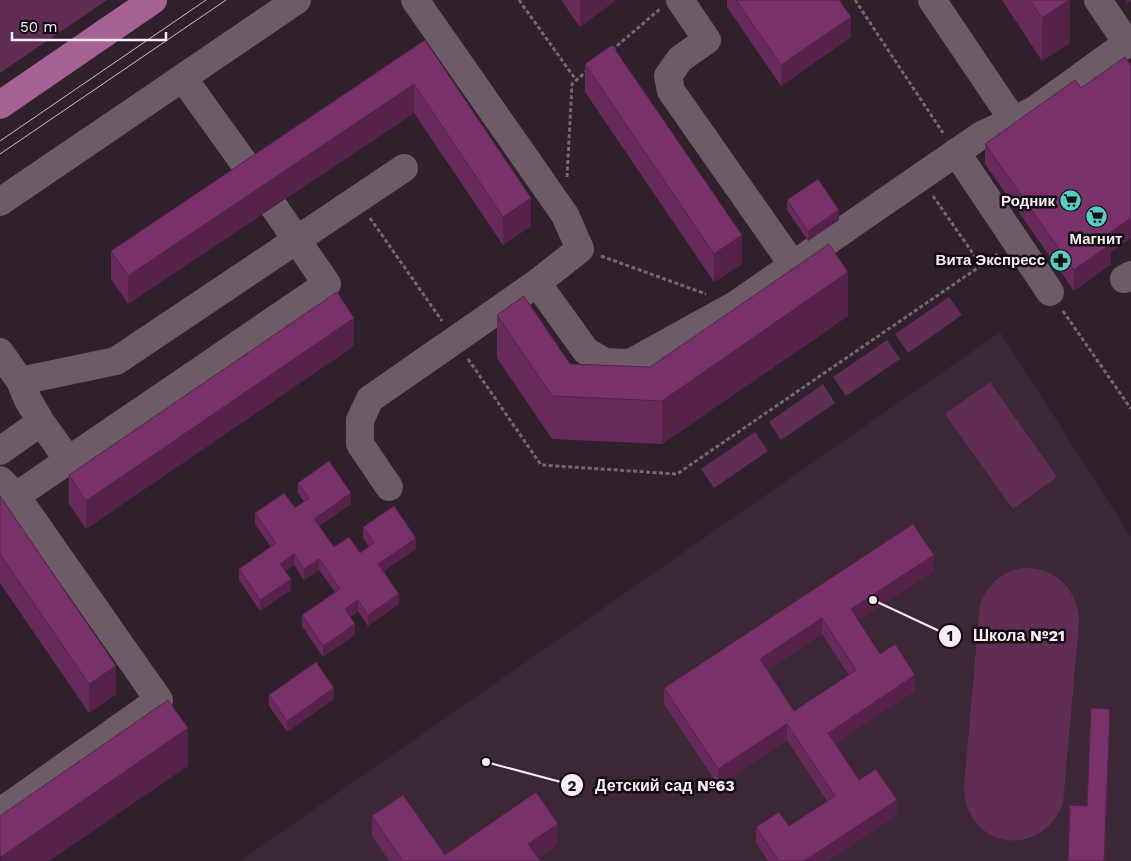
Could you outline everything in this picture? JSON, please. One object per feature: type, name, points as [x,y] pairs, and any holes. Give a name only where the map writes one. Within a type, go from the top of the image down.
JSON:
[{"type":"main road","points":[[0,106],[153,0]]},
{"type":"lane","points":[[0,202],[298,0]]},
{"type":"lane","points":[[389,488],[360,444],[360,420],[370,399],[538,283],[580,248],[565,214],[415,0]]},
{"type":"lane","points":[[932,0],[1013,120]]},
{"type":"lane","points":[[538,283],[586,351],[605,362],[630,363],[735,305],[956,152],[980,136],[1033,111],[1129,42],[1098,0]]},
{"type":"lane","points":[[671,3],[707,40],[680,59],[668,76],[670,91],[792,264]]},
{"type":"lane","points":[[183,78],[257,182]]},
{"type":"lane","points":[[956,152],[1050,292]]},
{"type":"lane","points":[[20,380],[116,361],[404,168]]},
{"type":"lane","points":[[0,812],[159,700],[8,488],[68,460],[327,284],[274,207]]},
{"type":"lane","points":[[0,352],[20,380],[28,400],[41,422],[68,460]]},
{"type":"lane","points":[[0,451],[41,422]]},
{"type":"path","points":[[519,0],[576,80]]},
{"type":"path","points":[[854,0],[956,152]]},
{"type":"path","points":[[605,56],[671,3]]},
{"type":"path","points":[[565,214],[572,84],[590,68]]},
{"type":"path","points":[[920,177],[981,265]]},
{"type":"path","points":[[580,248],[735,305]]},
{"type":"path","points":[[1050,292],[1131,409]]},
{"type":"shaded area","points":[[0,0],[107,0],[0,73]]},
{"type":"shaded area","points":[[949,297],[962,315],[908,353],[895,334]]},
{"type":"shaded area","points":[[1000,332],[1131,537],[1131,861],[240,861]]},
{"type":"shaded area","points":[[887,340],[900,359],[846,396],[833,377]]},
{"type":"shaded area","points":[[990,382],[1057,477],[1013,509],[945,414]]},
{"type":"shaded area","points":[[823,384],[835,403],[781,440],[769,422]]},
{"type":"shaded area","points":[[755,432],[768,451],[714,488],[701,469]]},
{"type":"shaded area","points":[[1023,568],[1046,572],[1055,576],[1063,583],[1075,600],[1079,623],[1063,804],[1052,822],[1038,834],[1022,840],[1005,840],[989,834],[976,823],[967,807],[964,786],[980,604],[987,590],[996,580],[1008,572]]},
{"type":"building","points":[[736,0],[839,0],[851,17],[781,65]]},
{"type":"building","points":[[1030,0],[1069,0],[1042,18]]},
{"type":"building","points":[[425,40],[531,198],[503,217],[414,84],[128,276],[111,251]]},
{"type":"building","points":[[612,45],[742,235],[714,254],[585,64]]},
{"type":"building","name":"Родник","points":[[1125,57],[1131,65],[1131,218],[1105,236],[1111,244],[1074,270],[985,144],[1075,80],[1081,88]]},
{"type":"building","points":[[818,179],[839,210],[808,231],[787,200]]},
{"type":"building","points":[[829,244],[848,272],[662,401],[552,396],[497,315],[524,296],[570,364],[650,367]]},
{"type":"building","points":[[337,292],[354,318],[86,501],[69,475]]},
{"type":"building","points":[[329,461],[351,493],[314,519],[334,547],[349,537],[360,553],[374,543],[363,527],[394,506],[416,538],[378,564],[399,594],[368,615],[358,600],[345,609],[355,624],[323,646],[302,615],[340,589],[319,559],[304,569],[294,554],[280,564],[291,579],[260,600],[239,569],[276,543],[255,513],[284,493],[295,508],[309,498],[298,483]]},
{"type":"building","points":[[0,496],[116,666],[89,684],[0,554]]},
{"type":"building","points":[[913,524],[934,555],[851,609],[880,654],[895,644],[915,675],[828,733],[859,780],[876,769],[897,800],[804,861],[779,861],[756,827],[779,812],[789,826],[835,796],[787,724],[718,769],[664,688]],"holes":[[[822,618],[856,670],[794,711],[760,659]]]},
{"type":"building","points":[[316,662],[334,688],[287,721],[269,695]]},
{"type":"building","points":[[168,700],[188,728],[0,857],[0,816]]},
{"type":"building","points":[[1091,708],[1110,709],[1104,861],[1068,861],[1070,805],[1087,806]]},
{"type":"building","points":[[536,792],[558,824],[528,844],[540,861],[403,861],[372,816],[403,795],[445,855]]},
{"type":"tram line","points":[[0,141],[206,0]]},
{"type":"tram line","points":[[0,154],[226,0]]},
{"type":"place","name":"Родник","points":[[1071,201]]},
{"type":"place","name":"Магнит","points":[[1096,216]]},
{"type":"place","name":"Вита Экспресс","points":[[1061,260]]},
{"type":"place","name":"Школа №21","points":[[873,600]]},
{"type":"place","name":"Детский сад №63","points":[[486,762]]}]
